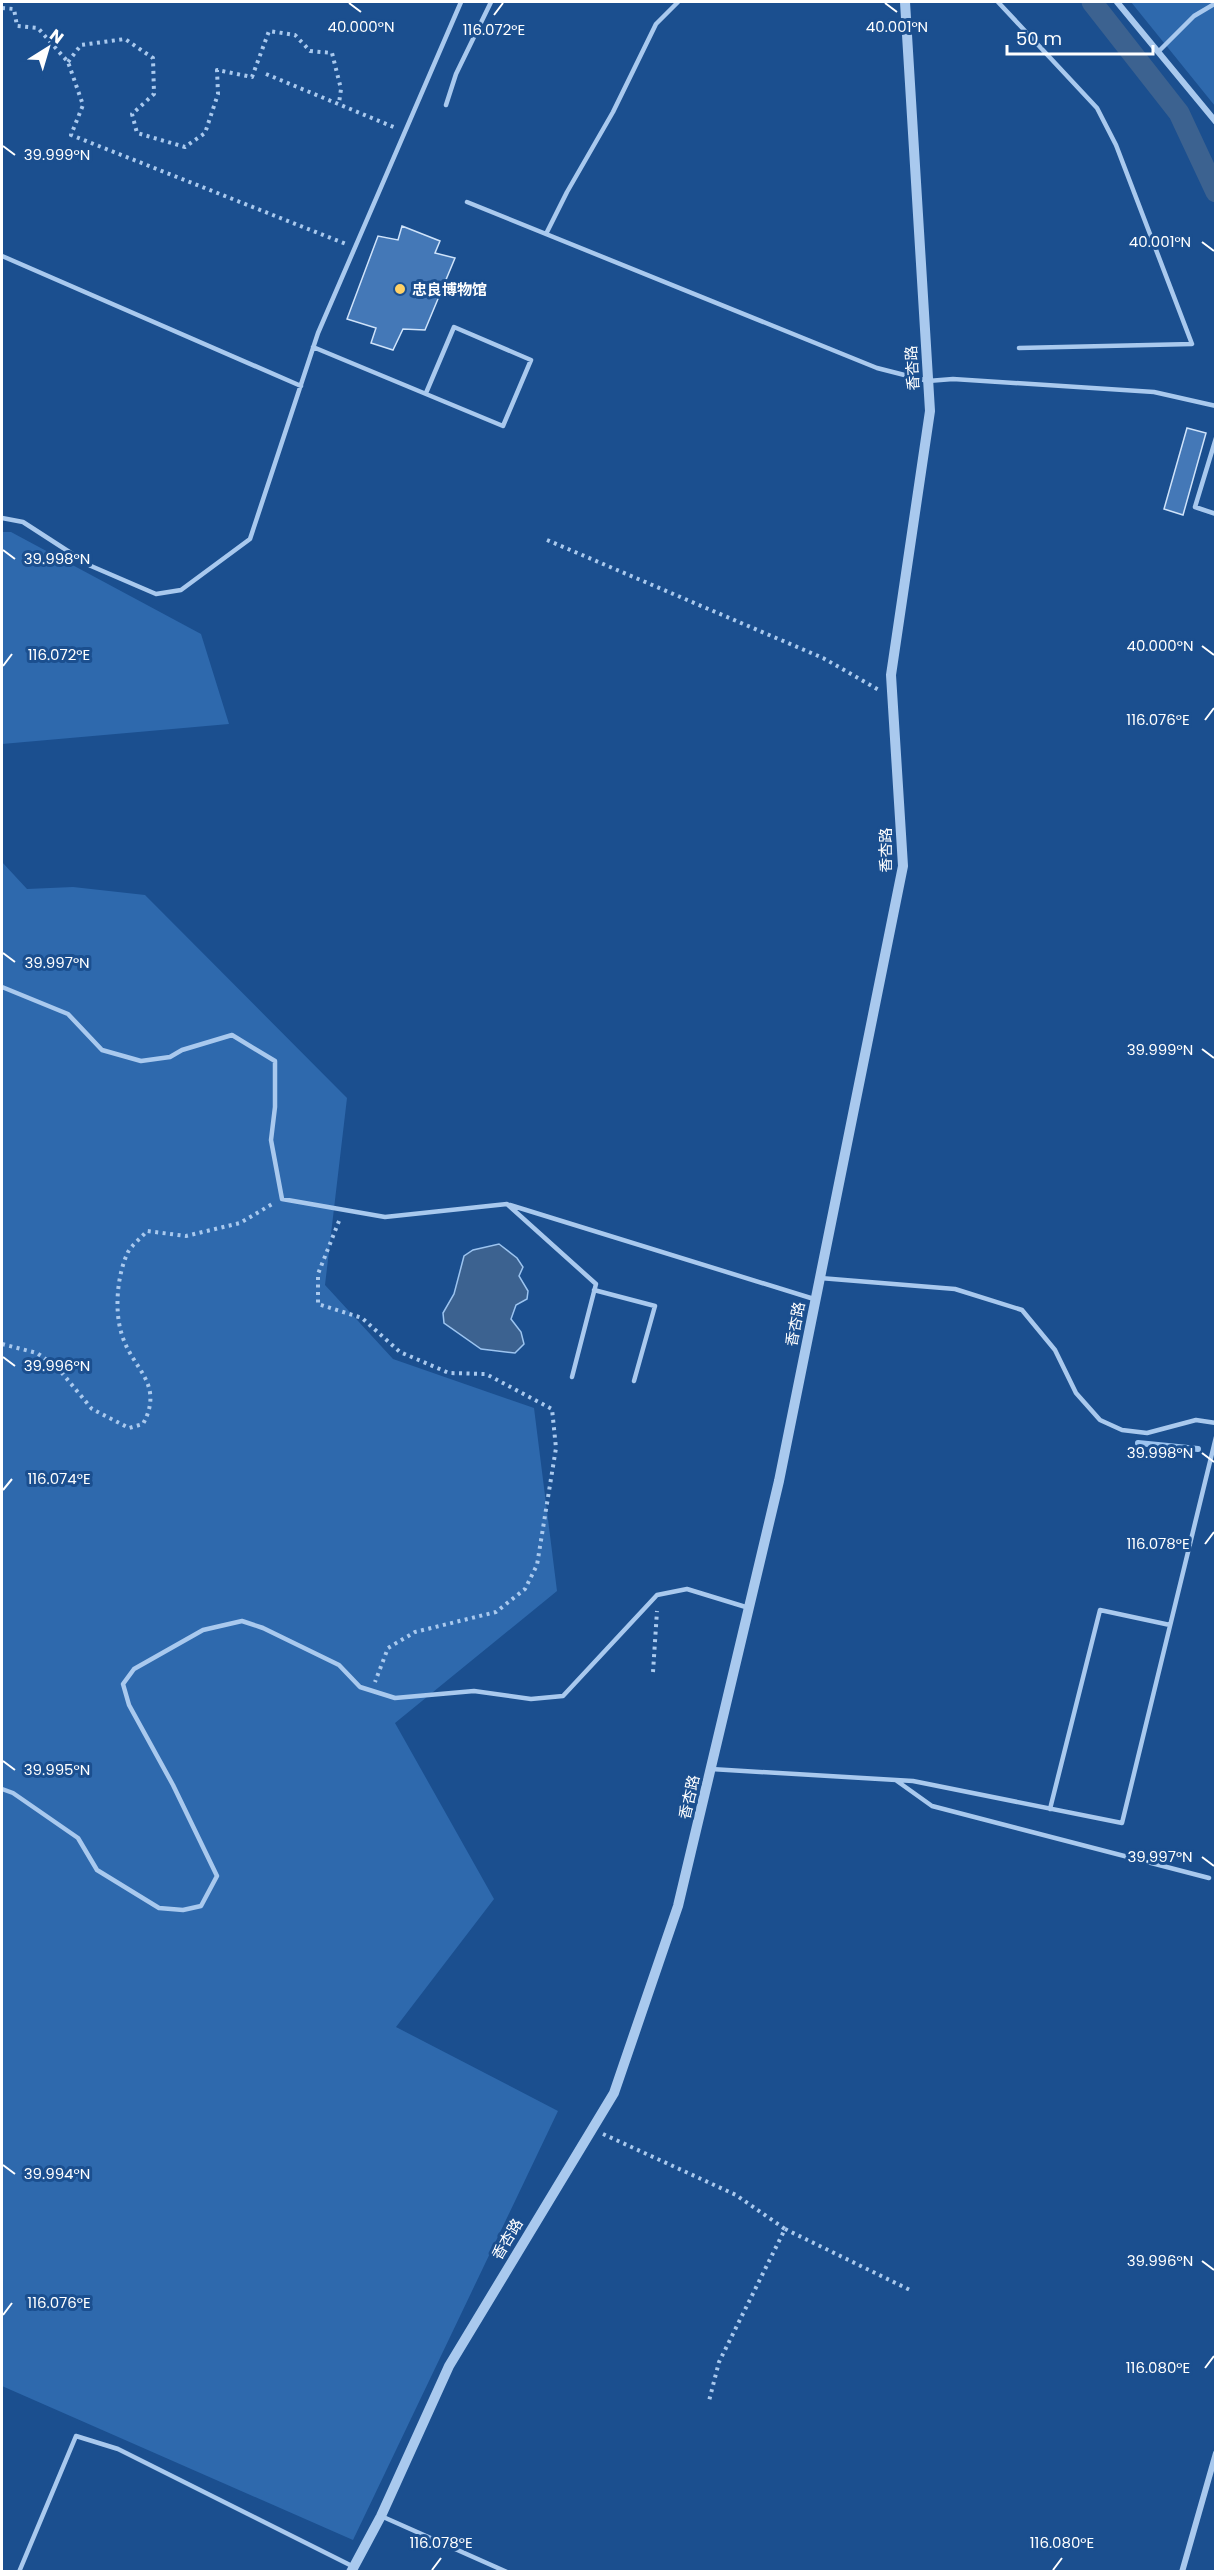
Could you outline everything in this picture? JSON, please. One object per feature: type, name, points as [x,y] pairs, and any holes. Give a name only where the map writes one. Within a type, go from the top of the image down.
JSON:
[{"type":"street","name":"香杏路","points":[[352,2569],[381,2516],[449,2366],[614,2093],[678,1906],[779,1481],[903,866],[891,675],[930,411],[905,2]]},
{"type":"street","points":[[1117,2],[1215,122]]},
{"type":"street","points":[[1182,2571],[1215,2453]]},
{"type":"lane","points":[[2,518],[23,522],[91,566],[156,594],[181,590],[250,539],[313,347],[461,2]]},
{"type":"lane","points":[[446,105],[456,74],[491,2]]},
{"type":"lane","points":[[546,234],[657,24],[678,2]]},
{"type":"lane","points":[[998,2],[1097,108],[1116,145],[1192,344],[1019,348]]},
{"type":"lane","points":[[1159,51],[1194,16],[1215,3]]},
{"type":"lane","points":[[467,202],[877,368],[928,381],[953,379],[1154,392],[1215,406]]},
{"type":"lane","points":[[2,256],[301,386]]},
{"type":"lane","points":[[313,347],[502,426],[531,360],[454,327],[426,393]]},
{"type":"lane","points":[[1215,438],[1196,507],[1215,514]]},
{"type":"lane","points":[[2,987],[68,1014],[102,1050],[141,1061],[170,1057],[182,1050],[232,1035],[275,1061],[275,1107],[271,1140],[282,1199],[385,1217],[507,1204],[816,1299]]},
{"type":"lane","points":[[507,1204],[596,1284],[573,1377]]},
{"type":"lane","points":[[820,1278],[955,1289],[1022,1310],[1055,1350],[1076,1393],[1100,1420],[1122,1430],[1147,1433],[1196,1420],[1215,1423]]},
{"type":"lane","points":[[594,1290],[655,1306],[634,1381]]},
{"type":"lane","points":[[711,1769],[913,1781],[1122,1823],[1215,1437]]},
{"type":"lane","points":[[2,1789],[78,1838],[97,1870],[159,1908],[183,1910],[201,1906],[217,1875],[173,1785],[129,1705],[123,1684],[134,1669],[203,1630],[242,1622],[262,1628],[339,1665],[360,1687],[395,1698],[474,1691],[531,1699],[563,1696],[657,1595],[687,1589],[749,1608]]},
{"type":"lane","points":[[1050,1809],[1100,1610],[1170,1625]]},
{"type":"lane","points":[[897,1781],[932,1806],[1209,1878]]},
{"type":"lane","points":[[19,2571],[76,2436],[118,2449],[352,2569]]},
{"type":"lane","points":[[381,2516],[507,2571]]},
{"type":"path","points":[[2,8],[14,9],[17,26],[38,28],[68,62],[83,105],[71,135],[355,247]]},
{"type":"path","points":[[68,62],[81,45],[125,39],[153,58],[154,94],[132,114],[136,133],[185,147],[205,133],[218,94],[217,70],[252,77],[269,31],[295,35],[310,51],[332,53],[341,89],[339,103]]},
{"type":"path","points":[[266,74],[405,132]]},
{"type":"path","points":[[547,540],[823,658],[892,698]]},
{"type":"path","points":[[2,1344],[37,1353],[57,1367],[92,1409],[114,1422],[129,1428],[143,1424],[150,1412],[151,1386],[122,1336],[116,1297],[128,1252],[147,1231],[186,1236],[240,1223],[282,1199]]},
{"type":"path","points":[[344,1210],[318,1274],[318,1304],[362,1318],[400,1352],[449,1373],[486,1374],[552,1409],[556,1448],[537,1565],[525,1589],[496,1612],[415,1632],[388,1648],[372,1691]]},
{"type":"path","points":[[653,1672],[657,1595]]},
{"type":"path","points":[[592,2129],[736,2195],[785,2229],[910,2289]]},
{"type":"path","points":[[709,2401],[719,2362],[785,2229]]},
{"type":"shaded area","points":[[1131,2],[1215,2],[1215,106]]},
{"type":"shaded area","points":[[2,532],[11,532],[201,634],[229,724],[2,744]]},
{"type":"shaded area","points":[[2,862],[27,889],[73,887],[145,895],[347,1098],[325,1285],[393,1359],[534,1408],[557,1591],[395,1723],[494,1899],[396,2027],[558,2111],[353,2540],[2,2386]]},
{"type":"shaded area","points":[[499,1244],[517,1258],[523,1267],[519,1276],[528,1291],[527,1299],[516,1305],[511,1319],[521,1332],[524,1344],[515,1353],[481,1349],[444,1323],[443,1313],[454,1294],[464,1256],[473,1250]]},
{"type":"building","name":"忠良博物馆","points":[[402,226],[440,241],[435,253],[455,258],[425,330],[403,329],[393,350],[371,343],[376,328],[347,319],[378,236],[398,240]]},
{"type":"building","points":[[1187,428],[1206,433],[1183,515],[1164,509]]},
{"type":"waterway","points":[[1092,2],[1179,113],[1216,192]]},
{"type":"waterway","points":[[1138,1443],[1198,1449]]},
{"type":"place","name":"忠良博物馆","points":[[400,289]]}]
